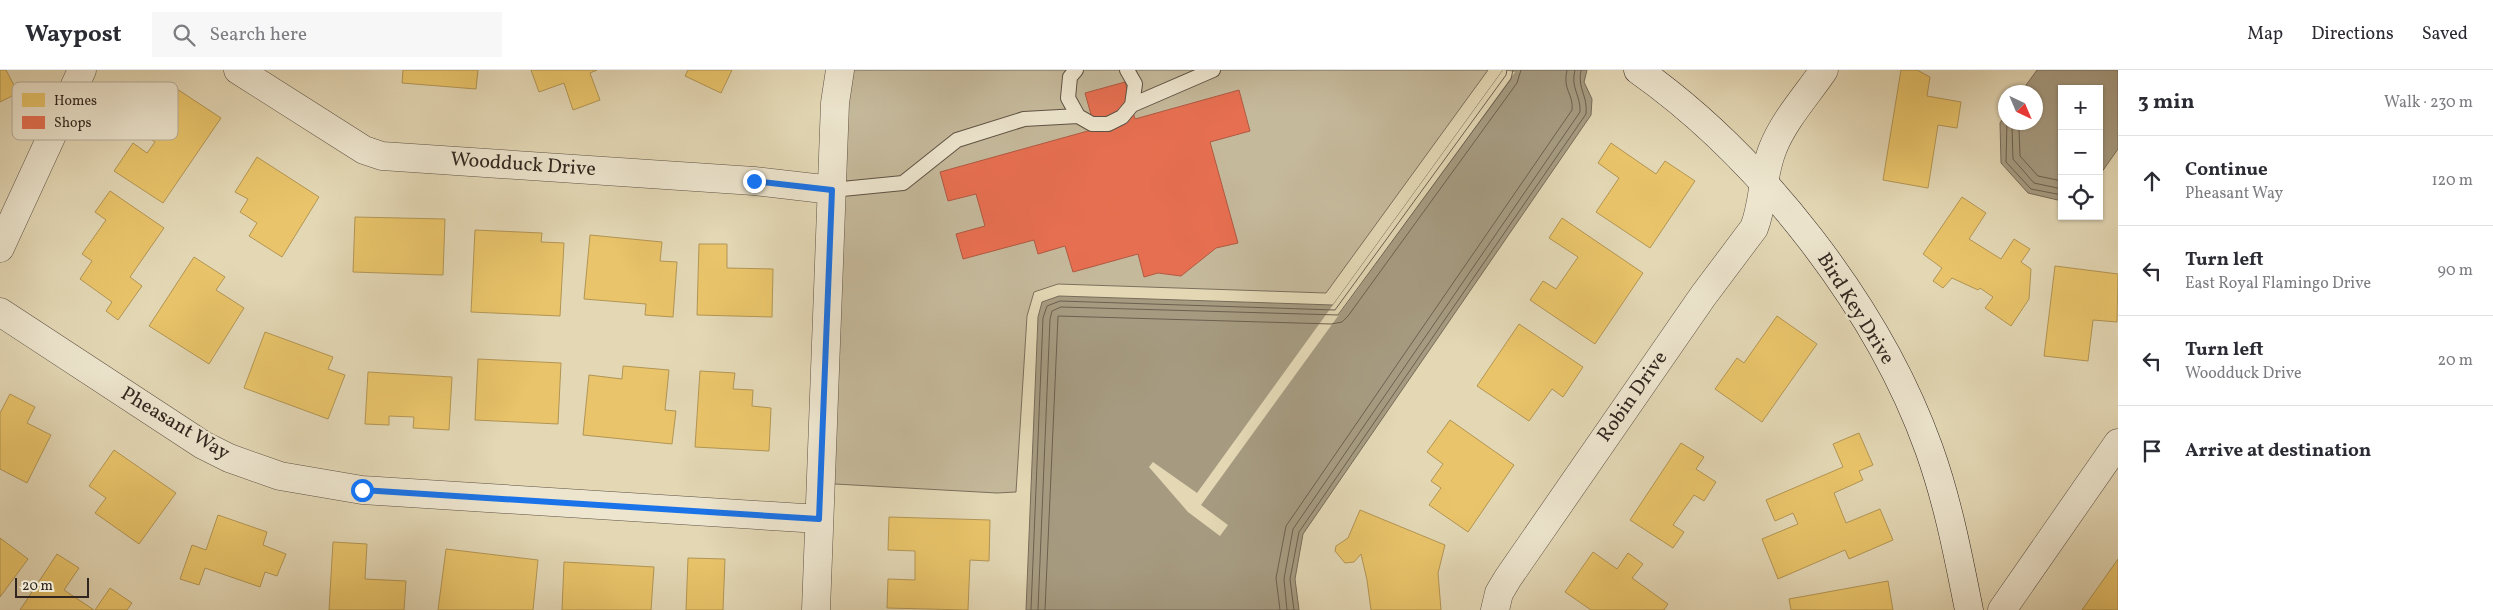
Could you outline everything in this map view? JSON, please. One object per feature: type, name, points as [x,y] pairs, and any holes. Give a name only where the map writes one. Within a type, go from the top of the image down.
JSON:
[{"type":"street","points":[[76,82],[82,70]]},
{"type":"street","name":"Woodduck Drive","points":[[238,70],[364,150],[382,156],[754,181],[832,190]]},
{"type":"street","points":[[816,610],[834,103],[840,70]]},
{"type":"street","name":"Bird Key Drive","points":[[1638,70],[1664,88],[1711,129],[1764,182],[1835,271],[1868,323],[1902,386],[1928,448],[1949,511],[1969,610]]},
{"type":"street","name":"Robin Drive","points":[[1495,610],[1500,593],[1508,578],[1703,296],[1754,228],[1773,148],[1824,70]]},
{"type":"street","points":[[0,248],[50,140]]},
{"type":"street","name":"Pheasant Way","points":[[0,312],[203,445],[229,458],[280,476],[362,490],[819,519]]},
{"type":"street","points":[[2002,610],[2118,443]]},
{"type":"lane","points":[[1076,70],[1070,77],[1068,98],[1078,116],[1092,124],[1108,124],[1122,117],[1132,105],[1213,70]]},
{"type":"lane","points":[[1127,70],[1135,84],[1132,105]]},
{"type":"lane","points":[[832,190],[903,183],[957,140],[1024,120],[1078,116]]},
{"type":"shaded area","points":[[848,70],[1488,70],[1326,293],[1058,284],[1034,292],[1027,316],[1016,492],[997,493],[817,483]]},
{"type":"water","points":[[1503,70],[1587,70],[1584,82],[1592,99],[1591,115],[1303,534],[1295,579],[1299,610],[1026,610],[1038,317],[1042,302],[1059,296],[1333,305]]},
{"type":"water","points":[[2037,70],[2118,70],[2118,149],[2103,170],[2103,85],[2058,85],[2058,200],[2028,193],[2001,163],[2000,130],[2043,130],[2043,85],[2026,85]]},
{"type":"pier","points":[[1503,70],[1515,72],[1201,505],[1228,525],[1220,536],[1188,512],[1149,467],[1153,462],[1197,493]]},
{"type":"building: Homes","points":[[0,70],[6,70],[12,82],[12,96],[0,102]]},
{"type":"building: Homes","points":[[403,70],[478,70],[476,89],[402,83]]},
{"type":"building: Homes","points":[[531,70],[597,70],[590,73],[600,100],[573,110],[564,83],[539,92]]},
{"type":"building: Homes","points":[[688,70],[732,70],[721,93],[685,76]]},
{"type":"building: Homes","points":[[1901,70],[1917,70],[1930,77],[1927,96],[1961,102],[1957,128],[1938,125],[1928,188],[1883,180]]},
{"type":"building: Homes","points":[[178,90],[221,118],[163,203],[114,171],[133,143],[147,153],[155,142],[152,140],[178,140]]},
{"type":"building: Homes","points":[[1611,143],[1656,174],[1665,161],[1695,181],[1650,248],[1596,212],[1619,178],[1598,163]]},
{"type":"building: Homes","points":[[257,157],[319,197],[282,257],[249,236],[257,223],[240,212],[248,199],[235,192]]},
{"type":"building: Homes","points":[[110,191],[164,228],[130,277],[142,286],[118,320],[106,311],[112,302],[80,279],[92,261],[82,254],[106,220],[95,212]]},
{"type":"building: Homes","points":[[1962,197],[1986,213],[1969,239],[2001,259],[2014,239],[2030,249],[2021,262],[2031,269],[2029,299],[2011,326],[1985,308],[1993,297],[1980,288],[1978,290],[1952,278],[1943,288],[1933,281],[1942,268],[1923,254]]},
{"type":"building: Homes","points":[[355,217],[445,219],[443,275],[353,272]]},
{"type":"building: Homes","points":[[1562,218],[1643,273],[1595,344],[1530,300],[1543,281],[1556,289],[1578,257],[1549,238]]},
{"type":"building: Homes","points":[[475,230],[542,233],[541,242],[564,243],[560,316],[471,312]]},
{"type":"building: Homes","points":[[590,235],[662,242],[660,261],[677,262],[673,317],[645,315],[646,304],[584,299]]},
{"type":"building: Homes","points":[[699,244],[727,244],[727,268],[773,269],[772,317],[697,315]]},
{"type":"building: Homes","points":[[194,257],[225,277],[216,290],[244,308],[209,364],[149,326]]},
{"type":"building: Homes","points":[[2055,266],[2118,274],[2117,322],[2093,320],[2088,361],[2044,356]]},
{"type":"building: Homes","points":[[1777,316],[1817,344],[1762,422],[1715,389],[1737,358],[1744,363]]},
{"type":"building: Homes","points":[[1519,324],[1583,367],[1563,397],[1552,389],[1529,421],[1477,386]]},
{"type":"building: Homes","points":[[265,332],[333,357],[328,369],[345,375],[328,419],[244,388]]},
{"type":"building: Homes","points":[[478,359],[561,363],[558,424],[475,420]]},
{"type":"building: Homes","points":[[623,366],[669,370],[665,410],[676,411],[672,444],[583,435],[589,375],[622,379]]},
{"type":"building: Homes","points":[[700,371],[735,373],[733,389],[753,390],[752,406],[771,408],[769,451],[695,447]]},
{"type":"building: Homes","points":[[368,372],[452,377],[449,430],[413,428],[414,417],[389,416],[389,425],[365,424]]},
{"type":"building: Homes","points":[[10,394],[35,407],[27,423],[51,435],[27,483],[0,469],[0,413]]},
{"type":"building: Homes","points":[[1450,420],[1514,465],[1468,532],[1429,505],[1441,488],[1431,481],[1443,464],[1427,452]]},
{"type":"building: Homes","points":[[1859,433],[1873,465],[1859,471],[1863,480],[1834,493],[1846,523],[1880,509],[1893,540],[1849,559],[1845,550],[1778,579],[1762,539],[1798,524],[1793,513],[1775,521],[1766,500],[1843,467],[1833,444]]},
{"type":"building: Homes","points":[[1681,443],[1704,457],[1696,469],[1716,482],[1704,501],[1694,495],[1673,525],[1684,532],[1673,548],[1630,520]]},
{"type":"building: Homes","points":[[114,450],[176,493],[139,544],[95,513],[106,498],[89,486]]},
{"type":"building: Homes","points":[[1360,510],[1445,545],[1438,573],[1441,610],[1371,610],[1361,554],[1354,562],[1345,563],[1335,551],[1336,546],[1348,538]]},
{"type":"building: Homes","points":[[218,515],[267,532],[263,545],[286,554],[277,576],[265,572],[260,587],[205,568],[199,585],[180,579],[192,545],[206,550]]},
{"type":"building: Homes","points":[[889,517],[990,520],[989,561],[970,560],[968,610],[887,608],[888,579],[915,580],[915,551],[888,550]]},
{"type":"building: Homes","points":[[0,538],[28,559],[0,597]]},
{"type":"building: Homes","points":[[333,542],[367,544],[365,579],[406,581],[404,610],[329,610]]},
{"type":"building: Homes","points":[[446,549],[538,560],[533,610],[438,610]]},
{"type":"building: Homes","points":[[1593,552],[1617,569],[1628,553],[1643,564],[1632,578],[1668,604],[1664,610],[1591,610],[1565,592]]},
{"type":"building: Homes","points":[[57,554],[79,568],[64,590],[94,610],[20,610]]},
{"type":"building: Homes","points":[[688,558],[725,559],[723,610],[686,610]]},
{"type":"building: Homes","points":[[2118,559],[2118,610],[2082,610]]},
{"type":"building: Homes","points":[[564,562],[654,567],[651,610],[562,610]]},
{"type":"building: Homes","points":[[1888,581],[1893,610],[1791,610],[1789,599]]},
{"type":"building: Homes","points":[[110,588],[132,603],[127,610],[95,610]]},
{"type":"building: Shops","points":[[1125,82],[1135,119],[1239,90],[1250,131],[1210,142],[1238,243],[1216,248],[1181,276],[1158,273],[1144,277],[1138,254],[1073,272],[1065,246],[1038,254],[1034,240],[963,259],[956,234],[985,226],[976,194],[948,201],[940,172],[1095,129],[1085,93]]},
{"type":"route","points":[[362,490],[819,519],[832,190],[754,181]]}]
